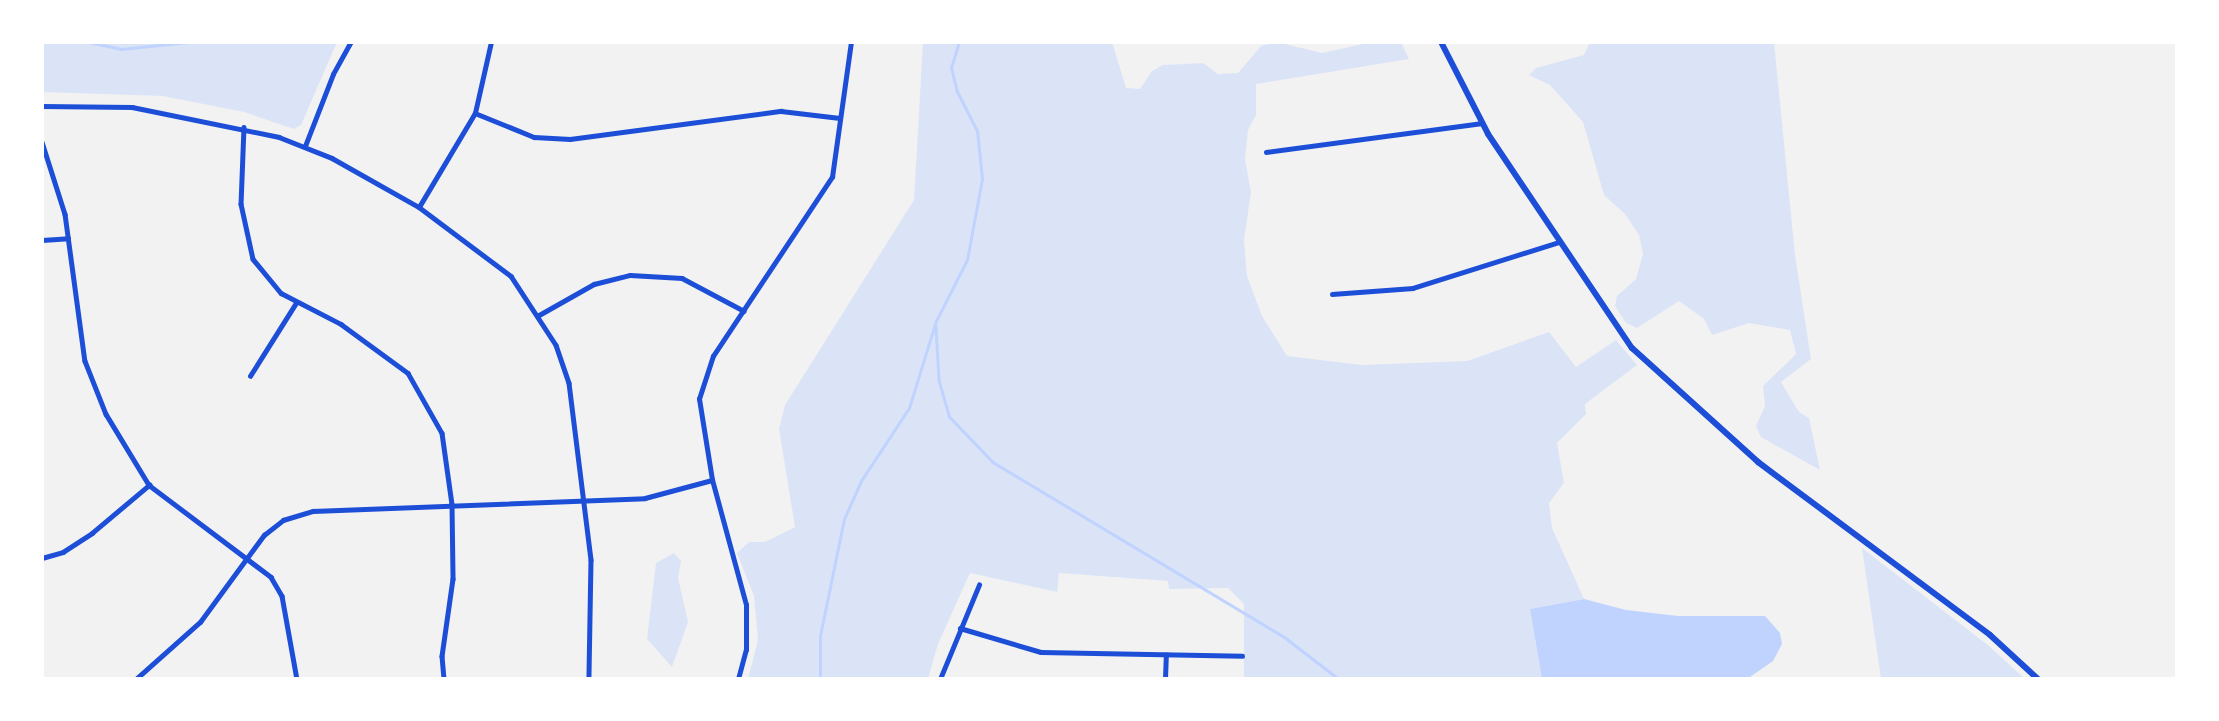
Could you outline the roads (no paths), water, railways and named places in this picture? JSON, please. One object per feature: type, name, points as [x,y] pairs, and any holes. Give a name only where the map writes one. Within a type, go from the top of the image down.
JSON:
[{"type":"street","points":[[305,146],[332,74],[351,42]]},
{"type":"street","points":[[419,207],[475,113],[491,42]]},
{"type":"street","points":[[738,679],[747,642],[746,605],[712,480],[699,399],[712,356],[832,177],[851,42]]},
{"type":"street","points":[[1441,42],[1482,123],[1632,348],[1758,462],[1990,635],[2038,679]]},
{"type":"street","points":[[42,106],[132,107],[244,127],[305,146],[419,207],[510,276],[539,315],[569,383],[592,582],[588,643],[589,679]]},
{"type":"street","points":[[475,113],[534,137],[570,139],[781,111],[840,118]]},
{"type":"street","points":[[1266,152],[1482,123]]},
{"type":"street","points":[[244,127],[239,172],[245,236],[266,278],[296,303],[341,324],[408,373],[442,433],[452,504],[453,579],[442,656],[444,679]]},
{"type":"street","points":[[42,142],[68,238],[85,361],[106,414],[149,485],[271,577],[282,596],[297,679]]},
{"type":"street","points":[[42,240],[68,238]]},
{"type":"street","points":[[1332,294],[1435,283],[1559,242]]},
{"type":"street","points":[[539,315],[594,284],[630,275],[682,278],[744,311]]},
{"type":"street","points":[[250,376],[296,303]]},
{"type":"street","points":[[136,679],[200,622],[264,535],[284,520],[313,510],[645,498],[712,480]]},
{"type":"street","points":[[42,558],[63,552],[92,533],[149,485]]},
{"type":"street","points":[[940,679],[979,585]]},
{"type":"street","points":[[960,628],[1041,652],[1242,656]]},
{"type":"street","points":[[1166,655],[1166,679]]},
{"type":"water","points":[[1584,599],[1626,610],[1678,616],[1765,616],[1780,633],[1782,644],[1773,661],[1747,679],[1542,679],[1530,609]]},
{"type":"waterway","points":[[89,42],[121,49],[189,42]]},
{"type":"waterway","points":[[820,679],[820,636],[844,519],[861,481],[909,408],[936,321],[967,260],[982,179],[977,131],[957,92],[951,68],[959,42]]},
{"type":"waterway","points":[[936,326],[939,380],[949,416],[993,462],[1287,639],[1339,679]]}]
